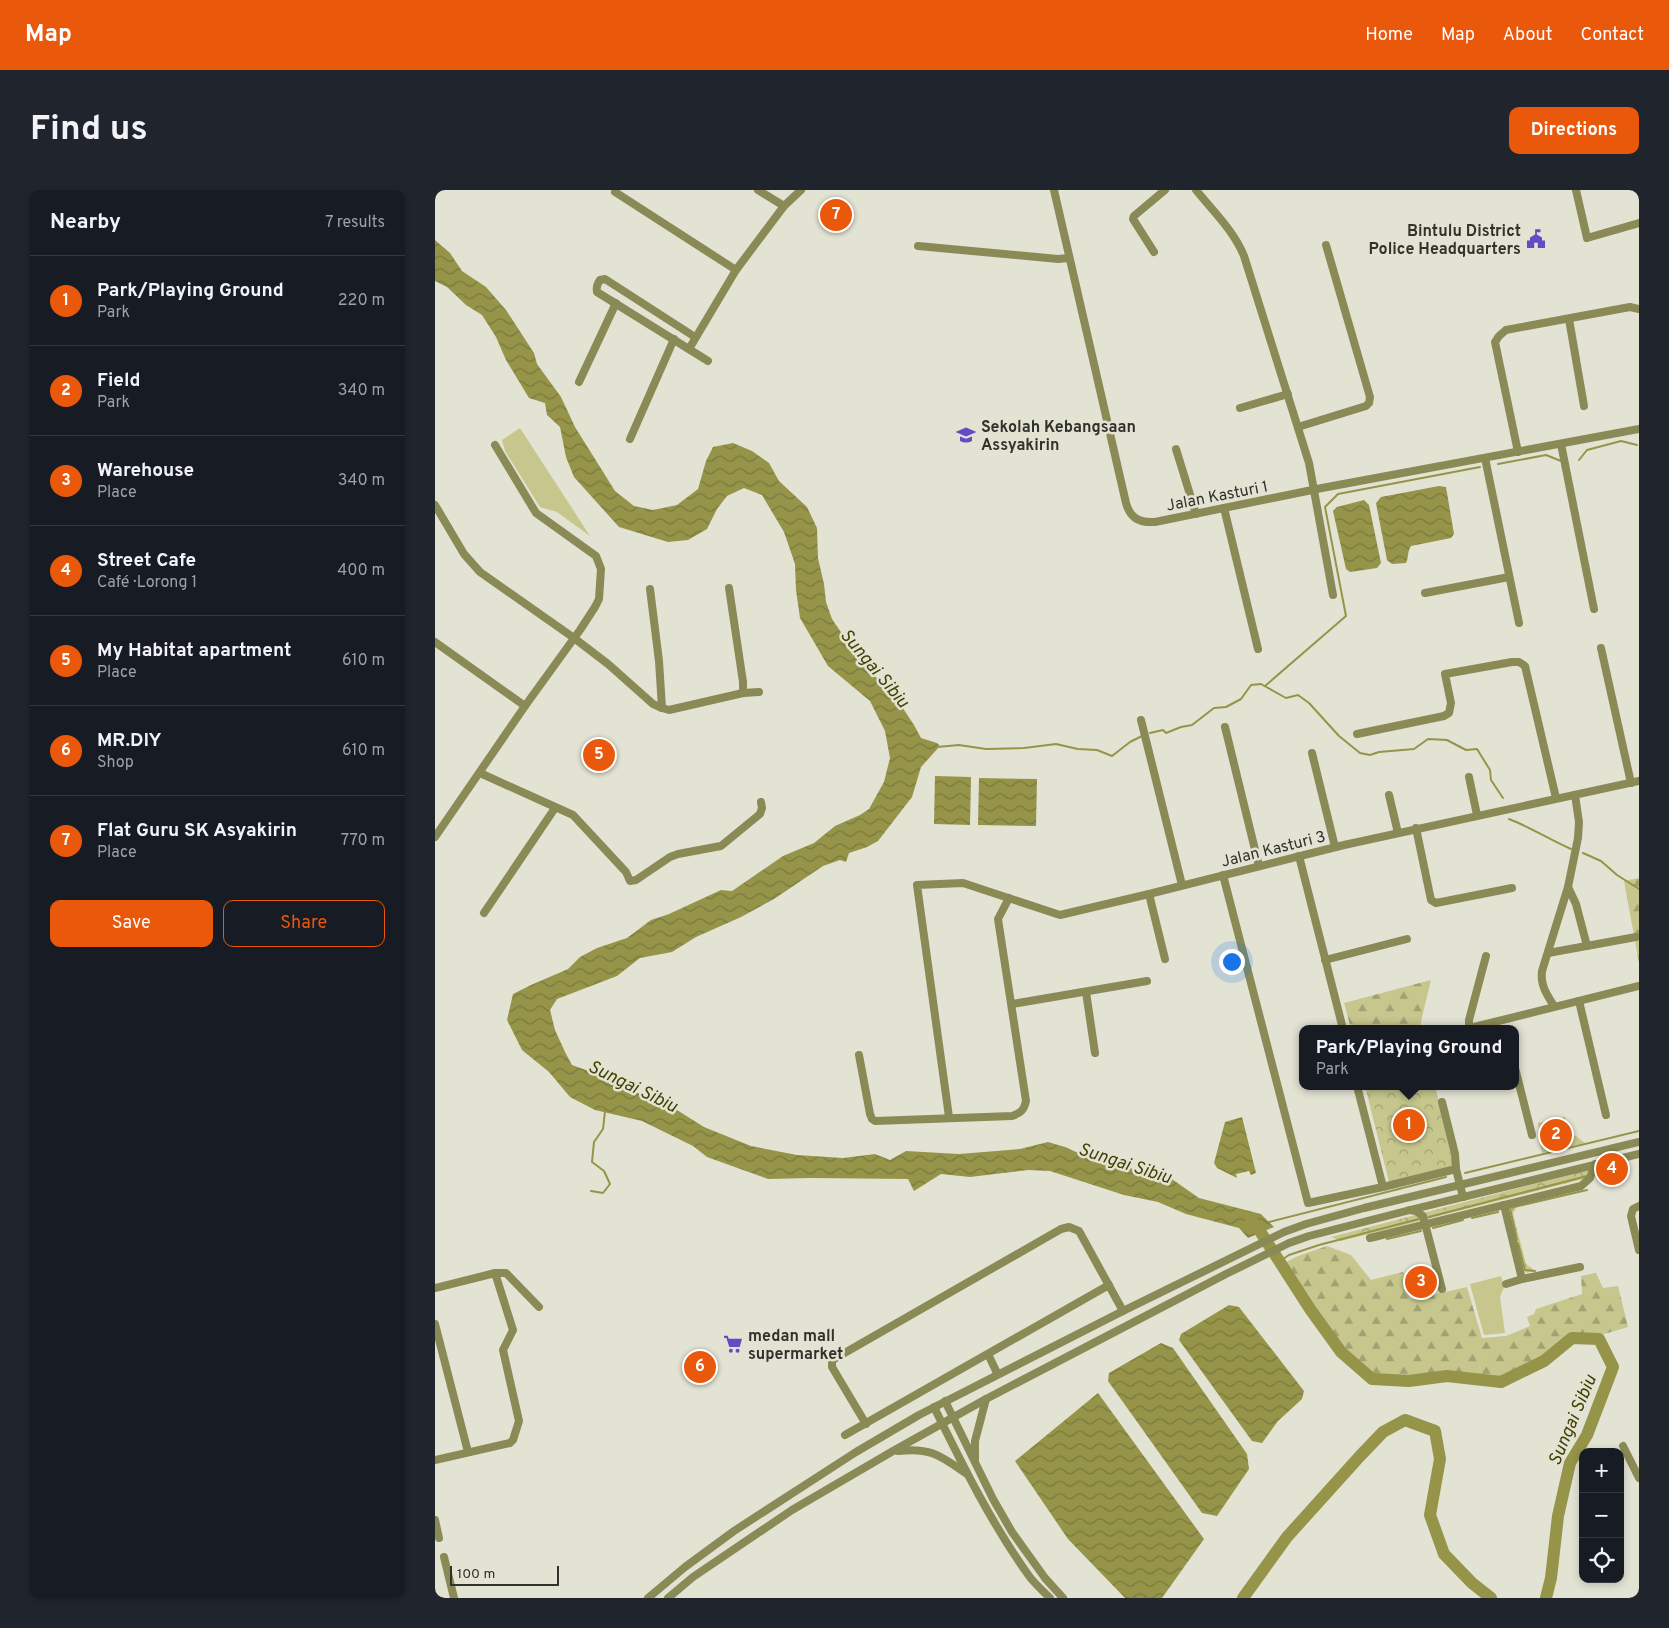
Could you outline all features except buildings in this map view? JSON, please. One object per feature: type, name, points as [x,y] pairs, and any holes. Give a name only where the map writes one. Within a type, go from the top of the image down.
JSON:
[{"type":"street","points":[[758,190],[784,206]]},
{"type":"street","points":[[689,349],[735,270],[784,206],[801,190]]},
{"type":"street","name":"Jalan Kasturi 1","points":[[1054,190],[1128,509],[1136,519],[1145,522],[1196,514],[1639,429]]},
{"type":"street","points":[[1154,252],[1133,219],[1134,216],[1165,190]]},
{"type":"street","points":[[1196,190],[1239,244],[1309,463],[1333,595]]},
{"type":"street","points":[[1576,190],[1587,238],[1639,223]]},
{"type":"street","points":[[615,192],[735,270]]},
{"type":"street","points":[[1298,426],[1366,406],[1369,403],[1370,397],[1326,245]]},
{"type":"street","points":[[918,246],[1059,259],[1069,258]]},
{"type":"street","points":[[695,337],[605,279],[600,280],[596,288],[597,292],[709,361]]},
{"type":"street","points":[[579,382],[616,303]]},
{"type":"street","points":[[1518,452],[1495,342],[1499,336],[1506,330],[1569,320],[1630,307],[1639,310]]},
{"type":"street","points":[[1569,320],[1584,406]]},
{"type":"street","points":[[630,439],[674,340]]},
{"type":"street","points":[[1240,408],[1288,394]]},
{"type":"street","points":[[1561,444],[1594,609]]},
{"type":"street","points":[[435,837],[574,638],[599,599],[601,578],[599,561],[596,556],[536,513],[495,445]]},
{"type":"street","points":[[1176,449],[1196,514]]},
{"type":"street","points":[[1485,458],[1519,623]]},
{"type":"street","points":[[435,505],[464,554],[480,572],[574,638],[608,664],[653,704],[669,710],[743,693],[759,692]]},
{"type":"street","points":[[1224,508],[1258,649]]},
{"type":"street","points":[[1425,593],[1509,577]]},
{"type":"street","points":[[729,588],[743,693]]},
{"type":"street","points":[[650,589],[659,661],[662,708]]},
{"type":"street","points":[[435,642],[525,706]]},
{"type":"street","points":[[1601,648],[1635,782]]},
{"type":"street","points":[[1357,734],[1445,716],[1449,713],[1451,702],[1445,674],[1519,662],[1525,666],[1556,798]]},
{"type":"street","points":[[1141,720],[1182,885]]},
{"type":"street","points":[[1225,727],[1259,866]]},
{"type":"street","points":[[1312,753],[1335,847]]},
{"type":"street","points":[[480,773],[573,815],[626,872],[630,881],[636,880],[677,854],[721,846],[760,814],[761,802]]},
{"type":"street","points":[[1469,777],[1477,815]]},
{"type":"street","name":"Jalan Kasturi 3","points":[[949,1117],[917,885],[963,883],[1057,915],[1416,828],[1635,782]]},
{"type":"street","points":[[1389,795],[1399,833]]},
{"type":"street","points":[[1554,1006],[1544,990],[1541,980],[1542,971],[1568,887],[1579,838],[1575,795]]},
{"type":"street","points":[[484,913],[555,808]]},
{"type":"street","points":[[1416,828],[1431,900],[1433,902],[1436,903],[1512,888]]},
{"type":"street","points":[[1299,856],[1342,1025]]},
{"type":"street","points":[[1223,875],[1307,1200],[1311,1203],[1455,1169]]},
{"type":"street","points":[[1568,887],[1576,904],[1587,946]]},
{"type":"street","points":[[1149,894],[1165,959]]},
{"type":"street","points":[[859,1055],[870,1114],[871,1118],[875,1121],[1012,1116],[1020,1113],[1025,1108],[1027,1101],[999,920],[1009,898]]},
{"type":"street","points":[[1548,953],[1636,937]]},
{"type":"street","points":[[1325,960],[1407,939]]},
{"type":"street","points":[[1468,1025],[1486,956]]},
{"type":"street","points":[[1012,1004],[1147,981]]},
{"type":"street","points":[[1480,1025],[1639,986]]},
{"type":"street","points":[[1086,992],[1095,1054]]},
{"type":"street","points":[[1579,1001],[1606,1115]]},
{"type":"street","points":[[1503,1020],[1504,1025]]},
{"type":"street","points":[[1519,1084],[1532,1135]]},
{"type":"street","points":[[1358,1090],[1383,1187]]},
{"type":"street","points":[[1442,1102],[1455,1154],[1455,1169],[1463,1197]]},
{"type":"street","points":[[648,1598],[685,1567],[734,1531],[857,1452],[934,1406],[1123,1310],[1284,1232],[1365,1208],[1639,1142]]},
{"type":"street","points":[[668,1598],[693,1577],[792,1510],[893,1451],[986,1399],[1289,1243],[1410,1210],[1639,1154]]},
{"type":"street","points":[[1371,1238],[1581,1186],[1590,1178],[1595,1164]]},
{"type":"street","points":[[1504,1205],[1522,1279]]},
{"type":"street","points":[[1639,1206],[1633,1209],[1631,1216],[1639,1250]]},
{"type":"street","points":[[1410,1210],[1423,1216],[1442,1289]]},
{"type":"street","points":[[866,1424],[832,1367],[834,1359],[1061,1229],[1069,1227],[1079,1231],[1123,1310]]},
{"type":"street","points":[[1506,1284],[1580,1267]]},
{"type":"street","points":[[435,1288],[506,1272],[539,1307]]},
{"type":"street","points":[[435,1460],[510,1443],[513,1440],[519,1421],[503,1350],[513,1330],[495,1274]]},
{"type":"street","points":[[845,1435],[1109,1285]]},
{"type":"street","points":[[435,1324],[468,1452]]},
{"type":"street","points":[[988,1354],[997,1374]]},
{"type":"street","points":[[975,1461],[975,1441],[986,1399]]},
{"type":"street","points":[[945,1401],[993,1499],[1012,1532],[1045,1578],[1063,1598]]},
{"type":"street","points":[[934,1406],[996,1525],[1029,1577],[1050,1598]]},
{"type":"street","points":[[1623,1446],[1639,1478]]},
{"type":"street","points":[[893,1451],[910,1449],[939,1454],[969,1475]]},
{"type":"street","points":[[435,1520],[439,1538]]},
{"type":"street","points":[[444,1557],[454,1598]]},
{"type":"green space","points":[[520,428],[590,536],[557,512],[540,507],[505,451],[502,440]]},
{"type":"green space","points":[[1639,878],[1639,963],[1624,881]]},
{"type":"green space","points":[[1431,980],[1421,1025],[1350,1025],[1344,1003]]},
{"type":"green space","points":[[1366,1090],[1436,1090],[1454,1167],[1389,1182]]},
{"type":"green space","points":[[1565,1117],[1568,1130],[1572,1135],[1585,1143],[1542,1153],[1538,1136],[1540,1132],[1538,1123]]},
{"type":"green space","points":[[1591,1169],[1591,1177],[1341,1241],[1331,1237]]},
{"type":"green space","points":[[1517,1206],[1513,1214],[1526,1264],[1533,1269],[1533,1271],[1527,1273],[1524,1271],[1510,1212],[1512,1208]]},
{"type":"green space","points":[[1327,1246],[1351,1255],[1371,1280],[1403,1272],[1410,1298],[1414,1299],[1467,1287],[1482,1338],[1506,1336],[1530,1326],[1527,1317],[1534,1314],[1536,1309],[1582,1294],[1581,1276],[1596,1273],[1603,1288],[1618,1286],[1628,1327],[1601,1335],[1570,1336],[1543,1357],[1501,1379],[1450,1373],[1410,1378],[1374,1374],[1346,1351],[1284,1263]]},
{"type":"green space","points":[[1501,1276],[1504,1287],[1500,1297],[1505,1333],[1484,1335],[1470,1284]]},
{"type":"water","points":[[435,240],[450,253],[462,271],[486,287],[506,310],[534,353],[537,364],[561,397],[575,427],[615,491],[634,506],[653,510],[677,505],[698,489],[706,461],[713,447],[733,443],[752,451],[769,463],[779,481],[807,507],[817,528],[818,558],[826,602],[832,619],[866,669],[891,690],[921,738],[937,743],[940,746],[921,767],[912,797],[878,841],[849,853],[846,862],[840,860],[823,866],[774,899],[741,917],[696,937],[672,952],[640,958],[617,976],[557,999],[550,1010],[555,1030],[572,1065],[597,1074],[620,1087],[641,1094],[657,1104],[677,1110],[704,1127],[751,1146],[797,1155],[843,1158],[875,1154],[890,1160],[906,1151],[959,1154],[1020,1149],[1048,1142],[1065,1147],[1094,1160],[1169,1177],[1199,1198],[1261,1214],[1274,1227],[1248,1238],[1239,1228],[1186,1214],[1158,1202],[1124,1195],[1050,1171],[1028,1170],[970,1177],[941,1174],[914,1191],[908,1179],[768,1179],[707,1157],[693,1146],[642,1121],[595,1110],[570,1097],[549,1072],[522,1050],[507,1020],[513,994],[568,969],[580,957],[597,948],[627,938],[651,920],[669,914],[721,890],[732,891],[783,856],[814,843],[835,826],[860,815],[869,809],[884,782],[890,758],[885,731],[870,701],[828,666],[800,618],[795,564],[784,532],[762,495],[744,488],[727,496],[717,509],[707,529],[688,540],[668,542],[619,527],[574,477],[566,457],[560,427],[547,415],[545,403],[529,398],[482,315],[466,305],[447,287],[435,281]]},
{"type":"water","points":[[1439,486],[1446,487],[1454,534],[1451,538],[1411,546],[1406,563],[1392,564],[1387,560],[1376,503],[1381,497]]},
{"type":"water","points":[[1364,500],[1369,505],[1381,563],[1377,568],[1350,572],[1346,569],[1333,511],[1337,507]]},
{"type":"water","points":[[935,776],[971,777],[970,825],[934,824]]},
{"type":"water","points":[[979,778],[1037,779],[1036,826],[978,825]]},
{"type":"water","points":[[1242,1117],[1256,1173],[1251,1175],[1249,1171],[1236,1174],[1237,1178],[1217,1168],[1214,1163],[1225,1122]]},
{"type":"water","points":[[1229,1305],[1239,1307],[1304,1391],[1302,1399],[1278,1421],[1262,1443],[1252,1441],[1179,1340],[1181,1334]]},
{"type":"water","points":[[1161,1343],[1173,1348],[1247,1454],[1249,1469],[1217,1516],[1202,1513],[1108,1381],[1109,1373]]},
{"type":"water","points":[[1098,1393],[1204,1539],[1162,1598],[1125,1598],[1068,1539],[1015,1461]]},
{"type":"waterway","points":[[1579,460],[1587,450],[1621,441],[1637,445]]},
{"type":"waterway","points":[[1498,464],[1546,455],[1561,461]]},
{"type":"waterway","points":[[1265,686],[1346,616],[1325,507],[1338,494],[1480,467]]},
{"type":"waterway","points":[[1150,733],[1163,730],[1166,733],[1192,725],[1214,708],[1226,707],[1241,699],[1251,685],[1261,684],[1286,698],[1298,695],[1309,703],[1339,736],[1360,753],[1370,755],[1379,752],[1414,749],[1428,739],[1447,740],[1466,750],[1477,749],[1490,770],[1491,780],[1503,798]]},
{"type":"waterway","points":[[937,747],[959,745],[986,749],[1024,748],[1056,744],[1078,749],[1097,750],[1112,756],[1130,742],[1142,736]]},
{"type":"waterway","points":[[1509,819],[1571,849]]},
{"type":"waterway","points":[[1583,853],[1601,861],[1617,875],[1639,889]]},
{"type":"waterway","points":[[591,1191],[603,1193],[610,1184],[604,1171],[592,1162],[594,1142],[603,1129],[605,1111]]},
{"type":"waterway","points":[[1465,1173],[1639,1131]]},
{"type":"waterway","points":[[1429,1217],[1587,1176]]},
{"type":"waterway","points":[[1269,1222],[1446,1177]]},
{"type":"waterway","points":[[1517,1240],[1510,1208],[1587,1190]]},
{"type":"waterway","points":[[1472,1218],[1498,1212]]},
{"type":"waterway","points":[[1280,1261],[1289,1255],[1319,1245],[1419,1219]]},
{"type":"waterway","points":[[1433,1228],[1463,1220]]},
{"type":"waterway","name":"Sungai Sibiu","points":[[1250,1223],[1256,1225],[1310,1309],[1341,1352],[1372,1379],[1409,1381],[1447,1376],[1501,1382],[1544,1361],[1572,1338],[1599,1339],[1613,1367],[1587,1435],[1570,1463],[1558,1516],[1551,1578],[1546,1598]]},
{"type":"waterway","points":[[1387,1239],[1421,1231]]},
{"type":"waterway","points":[[1518,1243],[1525,1270],[1535,1271]]},
{"type":"waterway","name":"Sungai Sibiu","points":[[1243,1598],[1287,1537],[1360,1456],[1383,1432],[1405,1420],[1435,1431],[1440,1459],[1430,1515],[1444,1554],[1472,1583],[1491,1598]]},
{"type":"place","name":"Flat Guru SK Asyakirin","points":[[836,215]]},
{"type":"place","name":"Bintulu District Police Headquarters","points":[[1536,239]]},
{"type":"place","name":"Sekolah Kebangsaan Assyakirin","points":[[966,435]]},
{"type":"place","name":"My Habitat apartment","points":[[599,755]]},
{"type":"place","name":"Park/Playing Ground","points":[[1409,1125]]},
{"type":"place","name":"Field","points":[[1556,1135]]},
{"type":"place","name":"Street Cafe","points":[[1612,1169]]},
{"type":"place","name":"Warehouse","points":[[1421,1282]]},
{"type":"place","name":"medan mall supermarket","points":[[733,1344]]},
{"type":"place","name":"MR.DIY","points":[[700,1367]]}]
